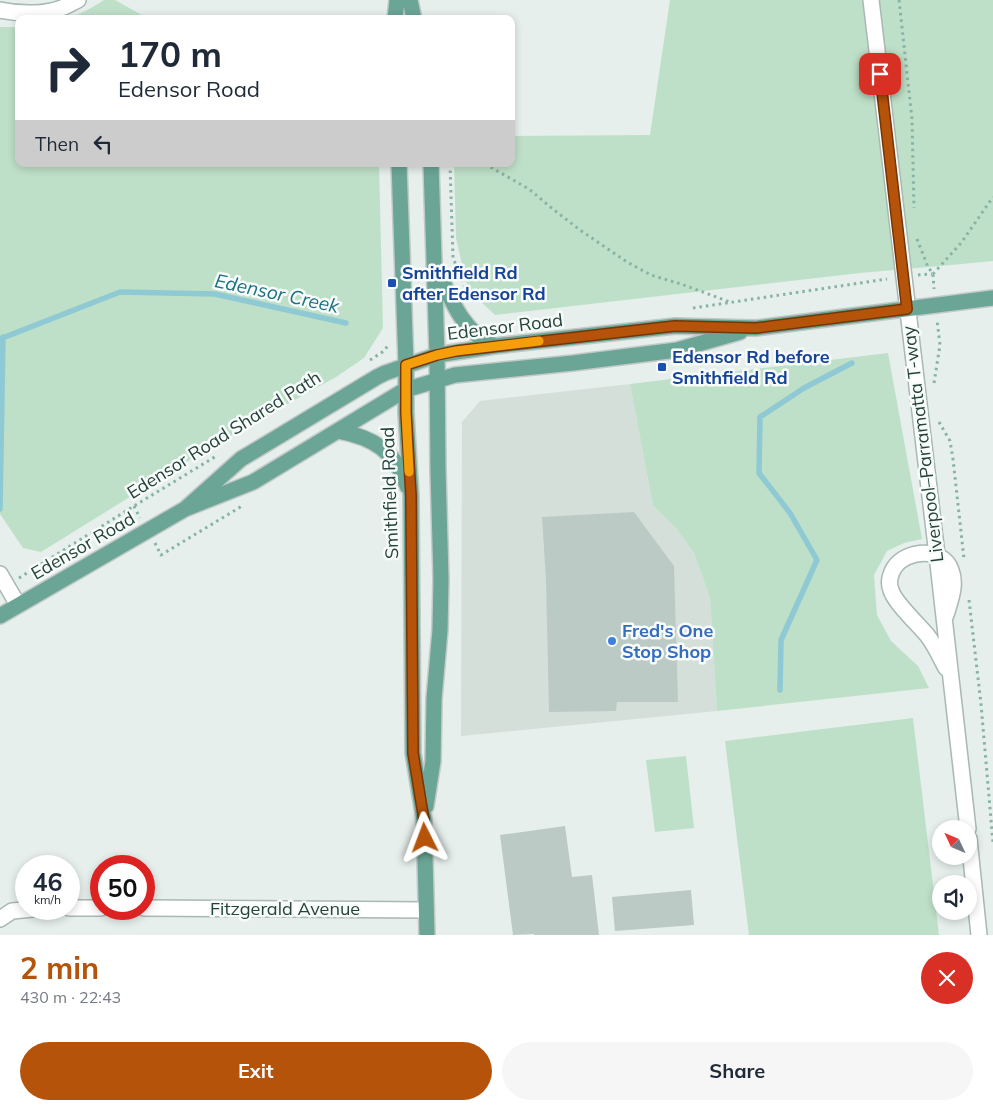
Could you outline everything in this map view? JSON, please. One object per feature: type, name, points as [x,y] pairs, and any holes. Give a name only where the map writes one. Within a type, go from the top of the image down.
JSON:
[{"type":"main road","points":[[395,15],[397,0]]},
{"type":"main road","points":[[410,0],[413,15]]},
{"type":"main road","name":"Smithfield Road","points":[[399,167],[406,365],[406,421],[411,496],[413,753],[424,820],[427,935]]},
{"type":"main road","name":"Smithfield Road","points":[[424,820],[433,761],[434,699],[440,630],[441,579],[435,265],[431,167]]},
{"type":"main road","points":[[435,265],[452,303],[462,319],[480,337],[495,346]]},
{"type":"main road","name":"Edensor Road","points":[[0,616],[185,509],[253,482],[405,390],[436,380],[455,375],[677,350],[756,328],[993,298]]},
{"type":"main road","name":"Edensor Road","points":[[185,509],[241,459],[377,377],[437,355],[495,346],[675,326],[756,328]]},
{"type":"main road","points":[[338,431],[355,434],[376,443],[388,452],[403,473],[411,496]]},
{"type":"street","points":[[0,10],[22,14],[41,12],[62,8],[78,0]]},
{"type":"street","name":"Liverpool–Parramatta T-way","points":[[871,0],[967,820]]},
{"type":"street","points":[[936,555],[921,554],[906,558],[900,562],[891,575],[890,590],[927,635],[950,676]]},
{"type":"street","points":[[0,574],[18,605]]},
{"type":"street","points":[[972,865],[979,935]]},
{"type":"street","name":"Fitzgerald Avenue","points":[[155,908],[426,910]]},
{"type":"street","points":[[0,919],[15,911]]},
{"type":"path","points":[[899,0],[912,119],[915,214]]},
{"type":"path","points":[[450,167],[453,258],[468,293]]},
{"type":"path","points":[[490,167],[529,189],[580,230],[627,262],[650,275],[689,287],[730,303]]},
{"type":"path","points":[[917,238],[928,267],[933,274],[961,243],[993,197]]},
{"type":"path","points":[[368,362],[384,351]]},
{"type":"path","name":"Edensor Road Shared Path","points":[[27,572],[222,453]]},
{"type":"shaded area","points":[[630,384],[653,506],[675,527],[694,553],[710,598],[717,711],[461,736],[462,422],[480,401]]},
{"type":"green space","points":[[104,0],[115,0],[142,15],[76,15]]},
{"type":"green space","points":[[670,0],[993,0],[993,261],[860,273],[495,315],[478,299],[466,282],[456,238],[454,167],[515,167],[515,136],[650,135]]},
{"type":"green space","points":[[0,27],[15,27],[15,167],[379,167],[383,328],[364,358],[336,377],[212,446],[41,552],[23,548],[0,514]]},
{"type":"green space","points":[[888,353],[922,539],[904,543],[887,551],[874,575],[877,615],[891,641],[918,666],[929,688],[717,711],[710,598],[694,553],[675,527],[653,506],[630,384]]},
{"type":"green space","points":[[913,718],[932,877],[932,920],[937,920],[939,935],[749,935],[725,741]]},
{"type":"green space","points":[[686,756],[694,828],[655,832],[646,760]]},
{"type":"building","name":"Fred's One Stop Shop","points":[[634,512],[674,566],[678,702],[617,702],[616,711],[549,712],[546,580],[542,517]]},
{"type":"building","points":[[565,826],[572,877],[592,875],[599,935],[513,935],[500,835]]},
{"type":"building","points":[[691,890],[694,925],[615,931],[612,897]]},
{"type":"waterway","name":"Edensor Creek","points":[[0,339],[120,292],[215,294],[346,323]]},
{"type":"waterway","points":[[0,509],[3,337]]},
{"type":"waterway","points":[[780,690],[781,640],[817,560],[790,513],[759,473],[760,417],[804,388],[852,363]]},
{"type":"slow traffic","points":[[409,472],[406,365],[456,351],[539,341]]},
{"type":"place","name":"Smithfield Rd after Edensor Rd","points":[[392,283]]},
{"type":"place","name":"Edensor Rd before Smithfield Rd","points":[[662,367]]},
{"type":"place","name":"Fred's One Stop Shop","points":[[612,641]]},
{"type":"route","points":[[425,838],[424,820],[413,753],[411,496],[406,413],[406,365],[456,351],[657,328],[675,326],[756,328],[907,309],[880,74]]}]
